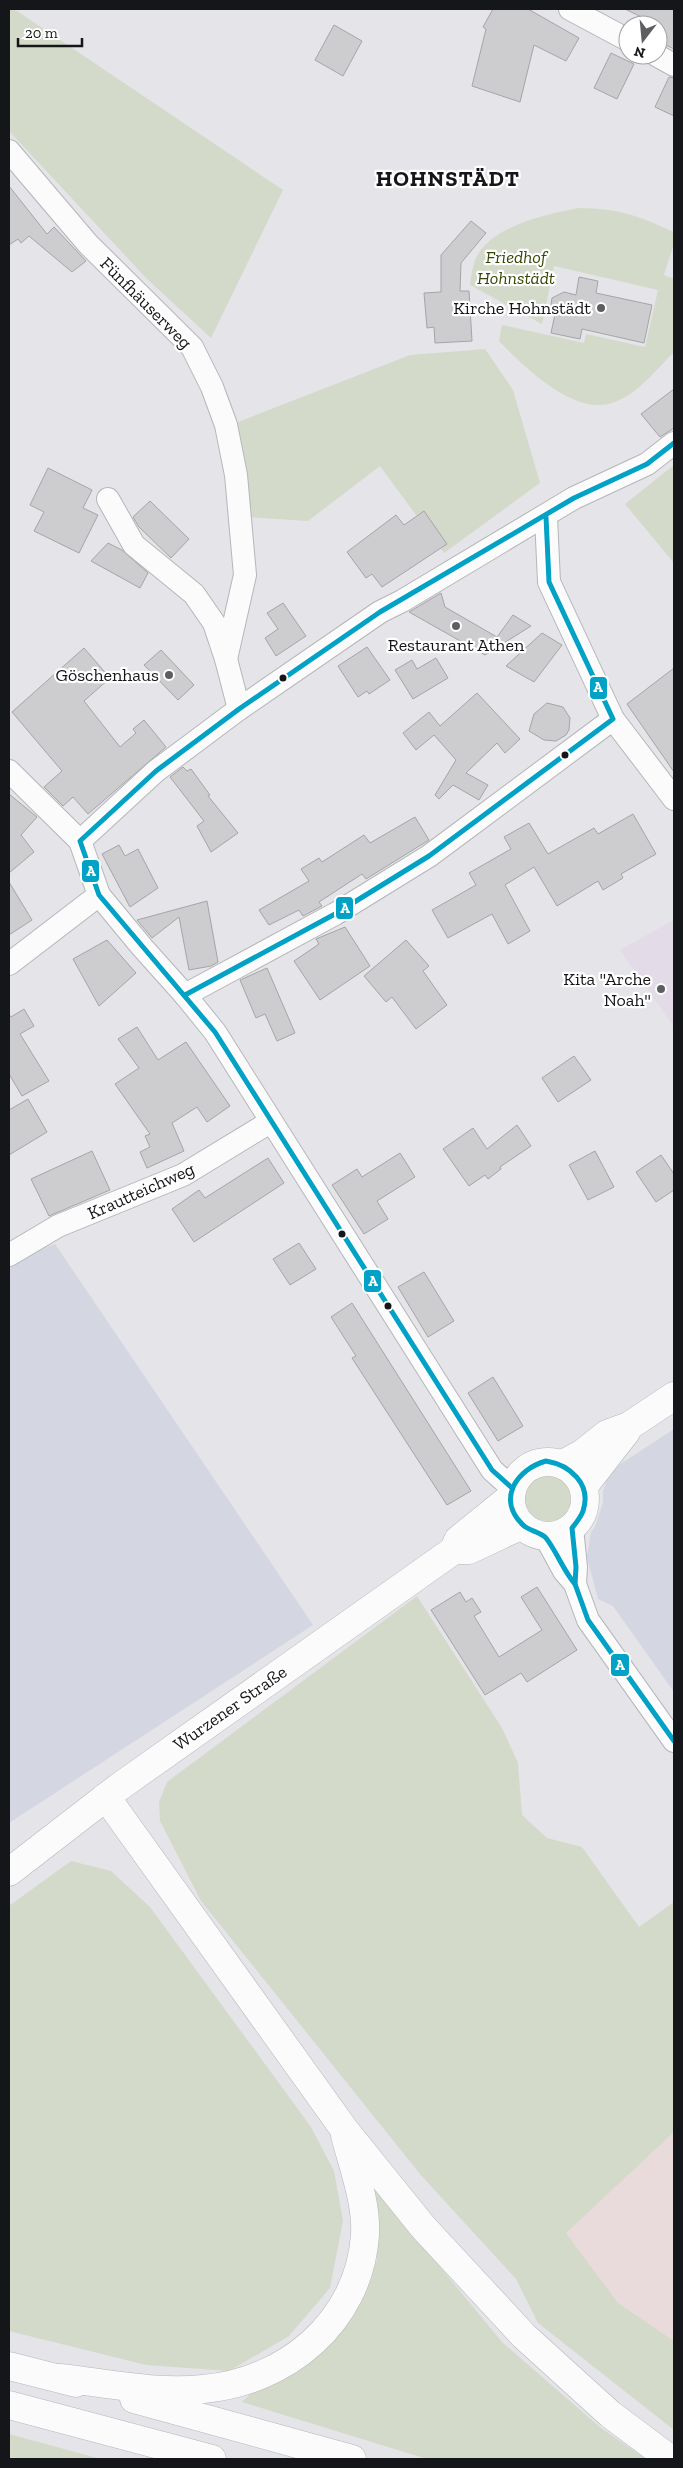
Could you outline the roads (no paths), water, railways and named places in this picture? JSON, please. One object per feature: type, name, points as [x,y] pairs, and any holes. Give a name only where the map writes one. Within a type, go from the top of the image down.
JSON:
[{"type":"main road","points":[[572,1528],[584,1509],[584,1486],[576,1473],[563,1464],[583,1453],[607,1434],[629,1426],[674,1396]]},
{"type":"main road","points":[[584,1486],[617,1446],[629,1426]]},
{"type":"main road","name":"Wurzener Straße","points":[[9,1872],[106,1797],[454,1550],[458,1540],[511,1493],[519,1474],[532,1465],[547,1461],[563,1464]]},
{"type":"main road","points":[[511,1493],[515,1515],[534,1531]]},
{"type":"main road","name":"Wurzener Straße","points":[[454,1550],[469,1550],[534,1531],[558,1535],[572,1528]]},
{"type":"main road","points":[[106,1797],[344,2129],[423,2226],[524,2336],[610,2414],[670,2459]]},
{"type":"main road","points":[[60,2378],[165,2389],[202,2390],[227,2386],[254,2378],[279,2367],[304,2352],[320,2337],[339,2311],[361,2260],[365,2234],[363,2208],[344,2129]]},
{"type":"main road","points":[[9,2366],[60,2378],[352,2459]]},
{"type":"main road","points":[[9,2405],[212,2459]]},
{"type":"street","points":[[570,9],[618,35]]},
{"type":"street","name":"Fünfhäuserweg","points":[[9,151],[88,244],[192,347],[212,387],[226,425],[236,475],[245,574],[226,659]]},
{"type":"street","points":[[80,842],[156,771],[239,709],[380,612],[546,517],[574,498],[647,464],[674,443]]},
{"type":"street","name":"Fünfhäuserweg","points":[[108,499],[134,545],[194,594],[214,623],[239,709]]},
{"type":"street","points":[[546,517],[549,582],[613,719],[674,799]]},
{"type":"street","points":[[185,995],[335,914],[429,856],[613,719]]},
{"type":"street","points":[[9,771],[80,842],[99,895],[215,1032],[270,1122],[492,1470],[511,1493]]},
{"type":"street","points":[[9,964],[99,895]]},
{"type":"street","name":"Krautteichweg","points":[[9,1254],[58,1226],[183,1175],[270,1122]]},
{"type":"street","points":[[572,1528],[576,1567],[575,1584]]},
{"type":"street","points":[[534,1531],[575,1584],[588,1620],[674,1741]]},
{"type":"place","name":"Kirche Hohnstädt","points":[[601,308]]},
{"type":"place","name":"Restaurant Athen","points":[[456,626]]},
{"type":"place","name":"Göschenhaus","points":[[169,675]]},
{"type":"place","name":"Kita \"Arche Noah\"","points":[[661,989]]},
{"type":"district","name":"HOHNSTÄDT","points":[[448,178]]},
{"type":"park label","name":"Friedhof Hohnstädt","points":[[516,267]]}]
